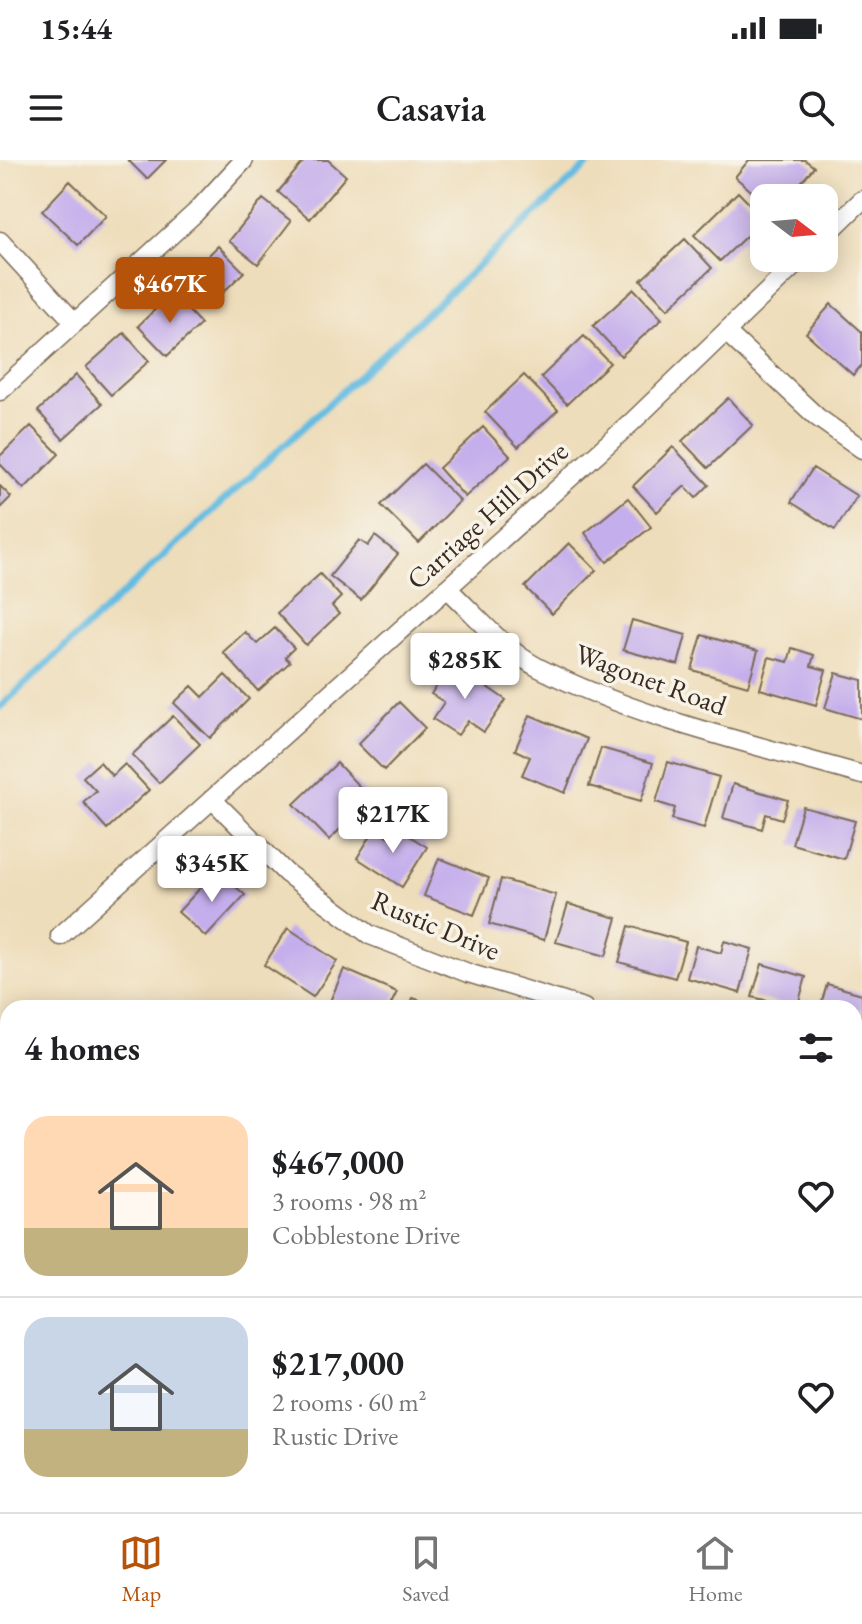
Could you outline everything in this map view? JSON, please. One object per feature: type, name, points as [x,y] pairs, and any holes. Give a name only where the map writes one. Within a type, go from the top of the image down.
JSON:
[{"type":"street","points":[[0,391],[195,213],[244,160]]},
{"type":"street","points":[[838,223],[862,200]]},
{"type":"street","points":[[0,241],[75,323]]},
{"type":"street","name":"Carriage Hill Drive","points":[[60,936],[632,422],[788,272]]},
{"type":"street","points":[[726,332],[817,417],[862,449]]},
{"type":"street","name":"Wagonet Road","points":[[447,588],[519,655],[539,668],[660,717],[862,775]]},
{"type":"street","name":"Rustic Drive","points":[[212,799],[286,873],[370,935],[468,973],[557,1000]]},
{"type":"building","points":[[128,160],[166,160],[147,179]]},
{"type":"building","points":[[305,160],[328,160],[346,176],[310,219],[278,192]]},
{"type":"building","points":[[749,160],[805,160],[814,167],[800,184],[750,184],[750,190],[735,177]]},
{"type":"building","points":[[70,181],[106,216],[78,245],[42,211]]},
{"type":"building","points":[[738,192],[750,204],[750,232],[720,261],[694,235]]},
{"type":"building","points":[[263,199],[291,221],[258,264],[229,241]]},
{"type":"building","points":[[685,239],[712,268],[668,309],[641,280]]},
{"type":"building","points":[[218,246],[244,272],[207,308],[181,282]]},
{"type":"building","points":[[634,289],[662,319],[621,356],[593,326]]},
{"type":"building","points":[[172,293],[201,324],[167,356],[138,326]]},
{"type":"building","points":[[831,304],[862,332],[862,365],[853,375],[806,333]]},
{"type":"building","points":[[124,333],[149,361],[111,395],[86,367]]},
{"type":"building","points":[[584,336],[610,363],[567,404],[541,377]]},
{"type":"building","points":[[76,375],[102,404],[63,439],[38,411]]},
{"type":"building","points":[[524,375],[558,410],[518,447],[485,412]]},
{"type":"building","points":[[728,398],[753,425],[708,468],[682,441]]},
{"type":"building","points":[[31,426],[59,454],[24,489],[0,464],[0,456]]},
{"type":"building","points":[[483,427],[510,456],[465,497],[439,468]]},
{"type":"building","points":[[673,447],[709,485],[696,498],[685,486],[657,512],[633,486]]},
{"type":"building","points":[[423,464],[460,501],[419,543],[381,505]]},
{"type":"building","points":[[813,468],[857,496],[835,530],[791,502]]},
{"type":"building","points":[[0,486],[11,497],[0,508]]},
{"type":"building","points":[[628,498],[651,527],[607,562],[585,533]]},
{"type":"building","points":[[375,536],[398,554],[361,600],[330,576],[359,540],[368,546]]},
{"type":"building","points":[[569,543],[596,570],[552,614],[525,587]]},
{"type":"building","points":[[320,574],[341,597],[332,606],[339,614],[306,645],[277,613]]},
{"type":"building","points":[[632,620],[686,635],[678,665],[623,650]]},
{"type":"building","points":[[275,628],[294,648],[285,657],[290,662],[258,691],[223,652],[245,632],[257,644]]},
{"type":"building","points":[[702,635],[758,651],[748,686],[692,670]]},
{"type":"building","points":[[792,648],[814,655],[811,666],[826,670],[816,705],[760,689],[769,657],[788,662]]},
{"type":"building","points":[[452,663],[506,700],[484,732],[468,721],[458,735],[433,719],[444,702],[431,694]]},
{"type":"building","points":[[836,673],[862,680],[862,719],[825,708]]},
{"type":"building","points":[[225,675],[249,699],[210,738],[174,703],[192,686],[203,697]]},
{"type":"building","points":[[399,702],[425,728],[384,770],[358,744]]},
{"type":"building","points":[[530,715],[587,739],[565,793],[522,775],[530,757],[515,750]]},
{"type":"building","points":[[173,716],[200,744],[159,783],[132,755]]},
{"type":"building","points":[[601,748],[653,763],[641,801],[589,786]]},
{"type":"building","points":[[100,762],[112,776],[125,764],[149,790],[107,829],[83,802],[96,791],[83,777]]},
{"type":"building","points":[[668,762],[719,777],[704,828],[672,819],[675,808],[656,802]]},
{"type":"building","points":[[337,763],[371,799],[329,840],[294,804]]},
{"type":"building","points":[[733,784],[788,800],[782,819],[766,814],[762,829],[723,818]]},
{"type":"building","points":[[803,807],[855,821],[844,859],[792,844]]},
{"type":"building","points":[[395,827],[427,847],[402,887],[357,858],[375,829],[389,837]]},
{"type":"building","points":[[439,858],[489,878],[474,915],[424,896]]},
{"type":"building","points":[[217,870],[245,895],[206,937],[178,912]]},
{"type":"building","points":[[501,879],[556,895],[544,940],[489,924]]},
{"type":"building","points":[[568,904],[617,918],[606,956],[556,942]]},
{"type":"building","points":[[629,926],[686,942],[675,978],[619,962]]},
{"type":"building","points":[[288,928],[337,961],[313,997],[264,965]]},
{"type":"building","points":[[724,941],[752,949],[740,993],[687,978],[696,946],[721,953]]},
{"type":"building","points":[[762,964],[806,977],[799,1000],[752,997]]},
{"type":"building","points":[[344,969],[397,992],[393,1000],[330,1000]]},
{"type":"building","points":[[827,984],[862,994],[862,1000],[822,1000]]},
{"type":"waterway","points":[[0,707],[593,160]]}]
